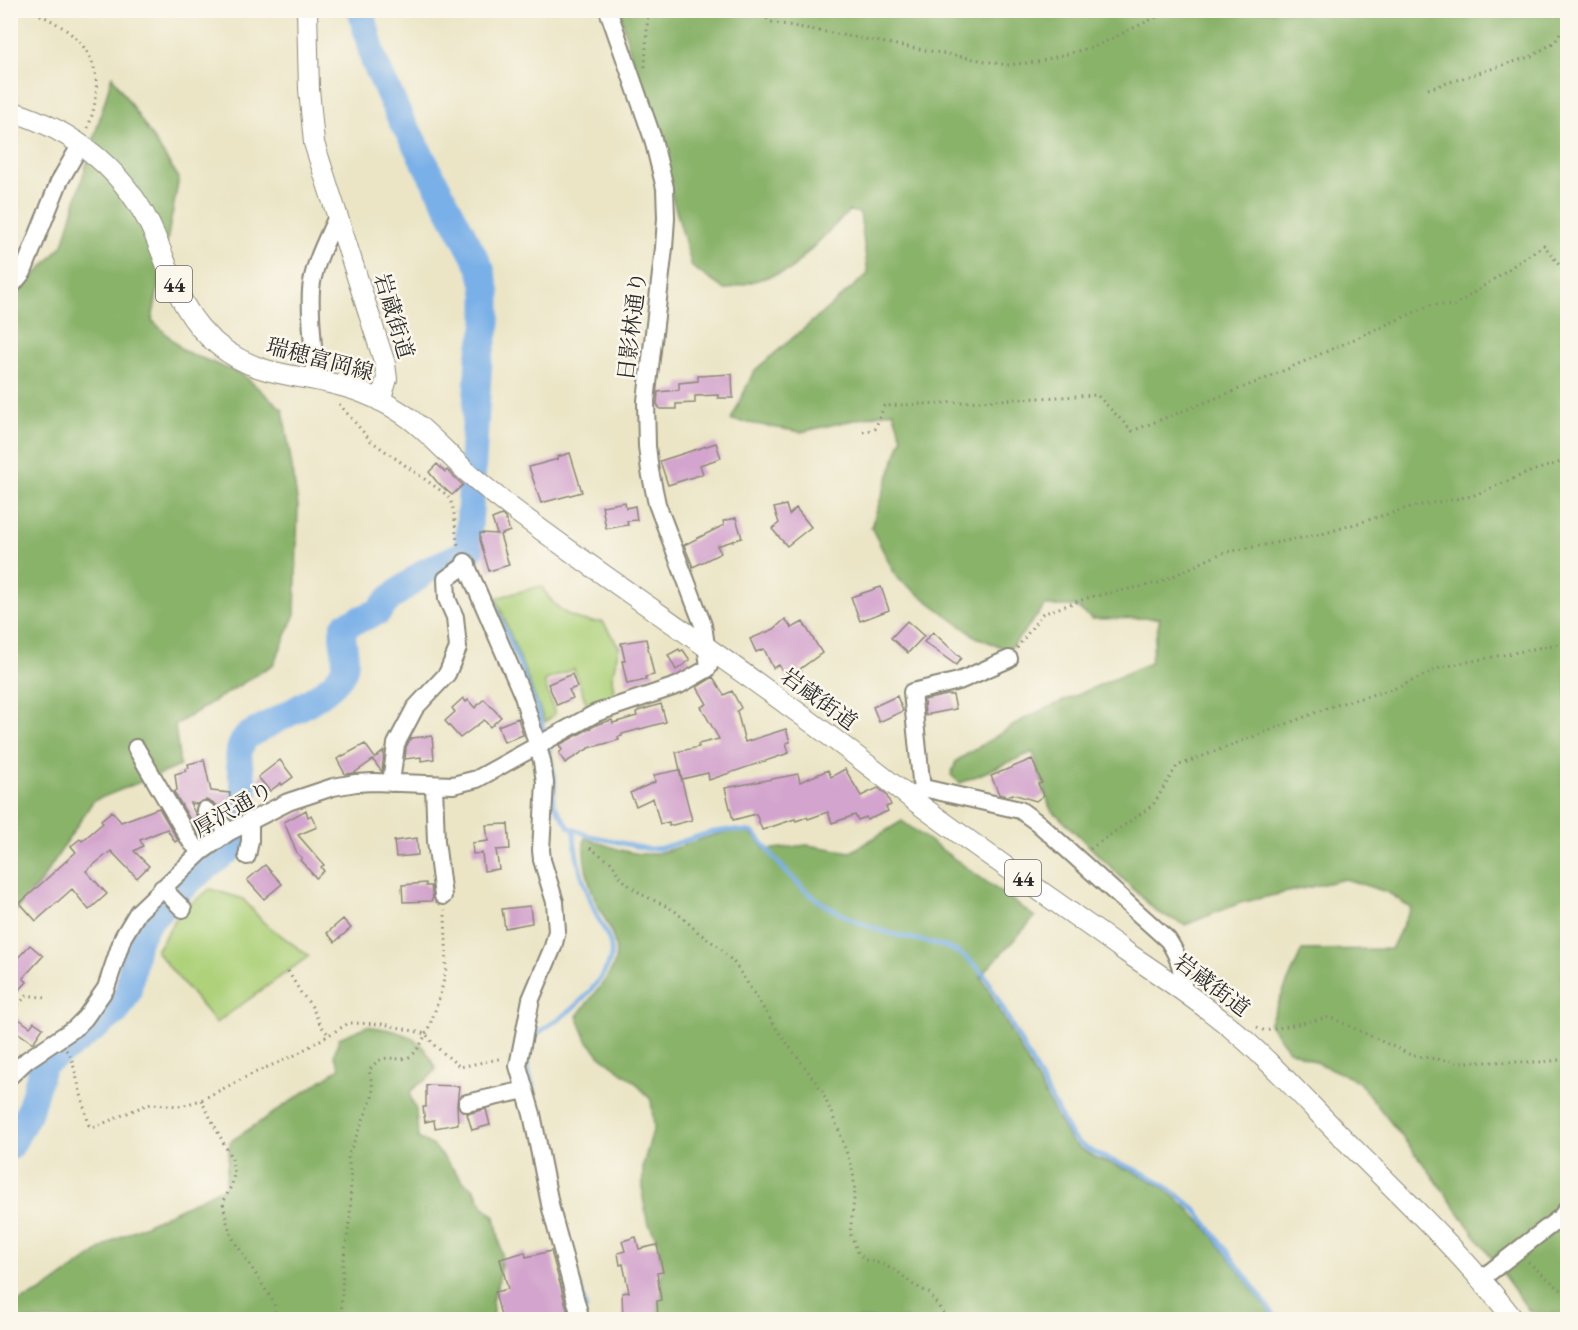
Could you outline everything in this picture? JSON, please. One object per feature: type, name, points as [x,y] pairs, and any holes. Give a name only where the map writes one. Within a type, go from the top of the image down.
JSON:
[{"type":"main road","name":"岩蔵街道","points":[[308,10],[310,99],[314,143],[385,364],[387,379],[380,401],[419,426],[485,488],[543,531],[916,793],[1226,1023],[1481,1279],[1515,1320]]},
{"type":"main road","name":"瑞穂富岡線","points":[[10,111],[42,122],[81,144],[112,171],[132,195],[155,235],[186,309],[200,329],[222,348],[250,365],[279,374],[314,379],[356,390],[380,401]]},
{"type":"street","name":"日影林通り","points":[[608,10],[658,154],[665,188],[666,218],[646,401],[646,437],[650,471],[665,528],[703,625],[706,647]]},
{"type":"street","points":[[10,288],[23,272],[59,182],[81,144]]},
{"type":"street","points":[[314,379],[315,354],[311,289],[316,266],[338,214]]},
{"type":"street","points":[[391,783],[396,744],[415,708],[447,674],[458,648],[455,617],[447,600],[447,579],[463,558],[542,743],[545,783],[541,850],[555,902],[557,931],[553,947],[531,999],[518,1058],[536,1131],[551,1209],[581,1320]]},
{"type":"street","name":"厚沢通り","points":[[10,1076],[33,1056],[75,1028],[92,1011],[109,981],[127,929],[138,912],[172,898],[201,852],[228,832],[306,794],[333,787],[356,783],[453,785],[477,779],[596,712],[663,692],[697,676],[709,666],[706,647]]},
{"type":"street","points":[[1009,659],[959,681],[912,692],[916,793],[928,789],[1020,810],[1059,840],[1168,940],[1176,952],[1184,977],[1182,991]]},
{"type":"street","points":[[136,748],[191,842],[201,852]]},
{"type":"street","points":[[434,786],[436,841],[443,896]]},
{"type":"street","points":[[205,810],[228,832]]},
{"type":"street","points":[[247,856],[250,820]]},
{"type":"street","points":[[467,1103],[525,1090]]},
{"type":"street","points":[[1481,1279],[1561,1217],[1568,1208]]},
{"type":"path","points":[[29,10],[73,33],[90,55],[98,82],[95,109],[81,144]]},
{"type":"path","points":[[638,92],[645,68],[648,10]]},
{"type":"path","points":[[758,10],[771,22],[1007,65],[1037,62],[1096,46],[1171,10]]},
{"type":"path","points":[[1428,89],[1532,56],[1556,42],[1568,21]]},
{"type":"path","points":[[863,432],[875,429],[884,406],[1097,395],[1132,431],[1267,378],[1433,304],[1454,306],[1544,245],[1568,277]]},
{"type":"path","points":[[335,399],[371,441],[447,495],[453,506],[455,538],[463,558]]},
{"type":"path","points":[[1009,659],[1042,614],[1090,597],[1158,584],[1222,553],[1322,534],[1411,507],[1472,496],[1532,471],[1568,460]]},
{"type":"path","points":[[1076,858],[1153,805],[1177,766],[1333,706],[1400,687],[1442,667],[1568,642]]},
{"type":"path","points":[[590,848],[612,863],[627,884],[643,895],[674,910],[699,933],[719,947],[735,964],[778,1031],[821,1089],[839,1131],[854,1171],[855,1191],[850,1233],[858,1252],[865,1260],[882,1264],[929,1293],[948,1320]]},
{"type":"path","points":[[341,1320],[343,1263],[350,1218],[351,1181],[348,1156],[372,1098],[374,1088],[369,1070],[375,1062],[382,1058],[401,1058],[413,1054],[426,1034],[446,968],[443,896]]},
{"type":"path","points":[[288,971],[329,1036]]},
{"type":"path","points":[[18,1005],[27,995],[47,998]]},
{"type":"path","points":[[1256,1026],[1265,1031],[1330,1017],[1411,1054],[1456,1062],[1542,1062],[1568,1059]]},
{"type":"path","points":[[70,1056],[89,1125],[92,1127],[146,1105],[181,1106],[201,1100],[295,1055],[350,1023],[384,1024],[426,1034],[434,1045],[460,1067],[505,1058],[518,1058]]},
{"type":"path","points":[[201,1100],[234,1166],[232,1184],[223,1203],[227,1222],[236,1242],[274,1303],[276,1320]]},
{"type":"path","points":[[1516,1252],[1568,1296]]},
{"type":"green space","points":[[620,11],[1567,11],[1567,1314],[1530,1312],[1429,1171],[1358,1081],[1289,1050],[1269,1024],[1302,950],[1391,949],[1411,908],[1387,892],[1345,879],[1240,903],[1185,925],[1157,912],[1050,808],[1033,752],[960,783],[951,775],[956,761],[1029,716],[1150,663],[1160,618],[1092,619],[1075,606],[1045,606],[1009,650],[976,637],[897,578],[871,527],[902,438],[893,411],[801,432],[731,420],[754,371],[868,274],[860,213],[849,211],[790,270],[725,290],[692,267],[636,75]]},
{"type":"green space","points":[[112,76],[179,178],[152,320],[184,351],[243,375],[283,410],[298,506],[295,614],[274,664],[175,725],[180,766],[93,801],[42,880],[11,917],[11,301],[63,245]]},
{"type":"green space","points":[[541,586],[559,609],[566,614],[592,622],[603,622],[619,647],[612,678],[615,699],[589,711],[574,669],[544,681],[555,714],[545,722],[496,598]]},
{"type":"green space","points":[[902,821],[1035,917],[981,976],[1071,1141],[1096,1158],[1137,1173],[1161,1186],[1189,1209],[1209,1231],[1275,1319],[660,1319],[660,1315],[653,1306],[662,1295],[659,1244],[647,1220],[643,1197],[643,1165],[654,1127],[651,1100],[634,1081],[600,1056],[587,1040],[577,1016],[605,980],[616,959],[612,933],[588,879],[584,853],[585,838],[624,851],[648,854],[660,853],[716,834],[742,832],[752,835],[765,850],[807,845],[851,852]]},
{"type":"green space","points":[[210,889],[243,899],[263,922],[309,956],[216,1023],[156,951],[180,912]]},
{"type":"green space","points":[[367,1026],[398,1032],[412,1038],[424,1048],[436,1069],[430,1077],[410,1092],[416,1110],[418,1138],[434,1146],[463,1181],[474,1189],[484,1207],[495,1217],[502,1255],[498,1285],[492,1300],[494,1319],[11,1320],[11,1305],[41,1292],[114,1240],[225,1187],[230,1142],[340,1068],[334,1055],[339,1038]]},
{"type":"building","points":[[732,374],[733,398],[718,398],[718,395],[695,396],[695,403],[676,404],[676,409],[660,409],[657,404],[658,392],[679,390],[679,383],[698,381],[698,376]]},
{"type":"building","points":[[716,443],[721,458],[700,465],[703,474],[668,485],[660,461]]},
{"type":"building","points":[[570,453],[582,492],[541,503],[529,467],[558,459],[557,457]]},
{"type":"building","points":[[437,464],[463,485],[452,495],[429,472]]},
{"type":"building","points":[[625,502],[626,508],[635,506],[637,520],[627,521],[628,525],[606,529],[602,506]]},
{"type":"building","points":[[786,505],[789,515],[796,508],[811,527],[787,546],[772,529],[779,523],[774,508]]},
{"type":"building","points":[[502,515],[510,531],[500,535],[509,565],[489,571],[480,533],[497,534],[492,519]]},
{"type":"building","points":[[736,518],[742,538],[717,546],[721,553],[693,567],[684,545],[724,525],[723,521]]},
{"type":"building","points":[[881,587],[889,610],[860,621],[851,597]]},
{"type":"building","points":[[785,619],[792,628],[803,622],[822,653],[800,669],[806,679],[792,688],[779,665],[773,668],[764,649],[756,652],[750,639],[774,629]]},
{"type":"building","points":[[907,621],[924,636],[908,653],[891,638]]},
{"type":"building","points":[[933,632],[961,658],[956,665],[924,642]]},
{"type":"building","points":[[646,639],[654,675],[645,677],[646,680],[627,684],[621,643]]},
{"type":"building","points":[[679,649],[683,650],[690,660],[676,670],[668,655]]},
{"type":"building","points":[[572,674],[577,687],[569,690],[573,698],[557,705],[548,684]]},
{"type":"building","points":[[713,677],[724,695],[732,691],[741,708],[737,711],[745,742],[786,729],[790,742],[786,743],[789,753],[709,780],[708,773],[682,779],[676,752],[699,747],[698,744],[719,739],[701,707],[707,704],[697,687]]},
{"type":"building","points":[[953,695],[956,709],[925,715],[924,700]]},
{"type":"building","points":[[897,696],[903,711],[879,722],[873,707]]},
{"type":"building","points":[[463,698],[475,708],[484,699],[501,717],[490,727],[484,720],[460,738],[445,721],[455,712],[452,708]]},
{"type":"building","points":[[661,704],[666,722],[622,734],[618,737],[619,740],[589,748],[565,763],[559,753],[562,750],[559,745],[598,724],[612,720],[613,723],[637,716],[638,711]]},
{"type":"building","points":[[518,718],[523,735],[504,742],[498,726]]},
{"type":"building","points":[[432,736],[434,759],[421,761],[421,757],[405,759],[406,747],[411,738]]},
{"type":"building","points":[[365,744],[375,758],[384,751],[382,772],[373,760],[354,773],[345,774],[337,759]]},
{"type":"building","points":[[1032,759],[1042,783],[1038,784],[1044,795],[1036,801],[1013,794],[1007,796],[999,794],[991,776]]},
{"type":"building","points":[[204,760],[211,791],[230,793],[228,808],[206,800],[197,804],[190,803],[196,815],[209,830],[200,837],[174,792],[177,790],[175,774],[186,771],[185,769],[189,768],[188,764]]},
{"type":"building","points":[[280,760],[293,777],[270,791],[258,777]]},
{"type":"building","points":[[845,769],[861,796],[878,788],[886,794],[891,805],[886,807],[888,811],[867,820],[866,817],[858,820],[855,815],[832,823],[828,812],[808,819],[807,817],[796,821],[795,819],[762,830],[756,814],[733,820],[725,788],[798,774],[800,782],[828,770],[831,777]]},
{"type":"building","points":[[679,770],[692,820],[669,826],[669,822],[660,824],[653,798],[636,806],[630,793],[655,782],[654,775]]},
{"type":"building","points":[[159,808],[178,840],[175,842],[167,829],[140,840],[143,846],[134,851],[149,866],[137,878],[111,851],[86,871],[107,894],[89,910],[72,889],[36,921],[20,903],[76,852],[71,846],[80,839],[82,841],[103,823],[101,820],[112,811],[121,822]]},
{"type":"building","points":[[306,810],[308,817],[311,815],[317,827],[298,835],[324,865],[321,867],[324,871],[316,878],[300,860],[302,858],[297,853],[284,822]]},
{"type":"building","points":[[508,824],[510,849],[496,850],[499,869],[484,871],[482,853],[473,854],[472,843],[488,841],[486,825]]},
{"type":"building","points":[[417,838],[418,855],[396,857],[394,841]]},
{"type":"building","points":[[265,865],[282,884],[264,899],[247,880]]},
{"type":"building","points":[[426,883],[426,886],[431,886],[433,898],[431,901],[403,902],[402,885]]},
{"type":"building","points":[[530,906],[532,923],[505,928],[502,909]]},
{"type":"building","points":[[343,919],[351,928],[335,942],[327,933]]},
{"type":"building","points":[[30,945],[43,956],[23,978],[27,982],[10,1000],[10,966]]},
{"type":"building","points":[[15,1016],[30,1027],[34,1022],[43,1028],[33,1043],[10,1027],[10,1022]]},
{"type":"building","points":[[426,1085],[459,1086],[458,1124],[435,1128],[434,1120],[425,1122],[423,1107],[426,1107]]},
{"type":"building","points":[[486,1109],[490,1125],[472,1130],[467,1114]]},
{"type":"building","points":[[636,1237],[639,1249],[657,1245],[663,1272],[657,1273],[661,1300],[657,1301],[658,1320],[623,1320],[622,1293],[629,1292],[623,1264],[620,1265],[618,1253],[625,1251],[622,1241]]},
{"type":"building","points":[[551,1251],[570,1320],[502,1320],[495,1292],[508,1289],[500,1259],[525,1252],[526,1257]]},
{"type":"waterway","points":[[10,1147],[29,1112],[43,1064],[117,1011],[128,992],[137,941],[149,920],[190,880],[233,847],[243,816],[244,797],[239,754],[246,737],[315,698],[338,679],[345,663],[343,634],[345,625],[378,612],[389,599],[426,571],[470,551],[468,545],[479,358],[487,324],[487,293],[481,269],[403,124],[374,61],[361,10]]},
{"type":"waterway","points":[[470,551],[532,695],[546,737]]},
{"type":"waterway","points":[[548,745],[555,781],[553,803],[569,827],[587,835],[648,849],[661,848],[712,832],[728,830],[752,832],[795,881],[832,909],[874,928],[937,944],[967,958],[986,977],[1071,1136],[1087,1149],[1157,1180],[1192,1206],[1278,1320]]},
{"type":"waterway","points":[[534,1091],[528,1063],[528,1051],[532,1041],[539,1032],[569,1011],[590,991],[610,960],[611,946],[580,870],[574,829]]},
{"type":"waterway","points":[[579,1283],[586,1309]]}]
